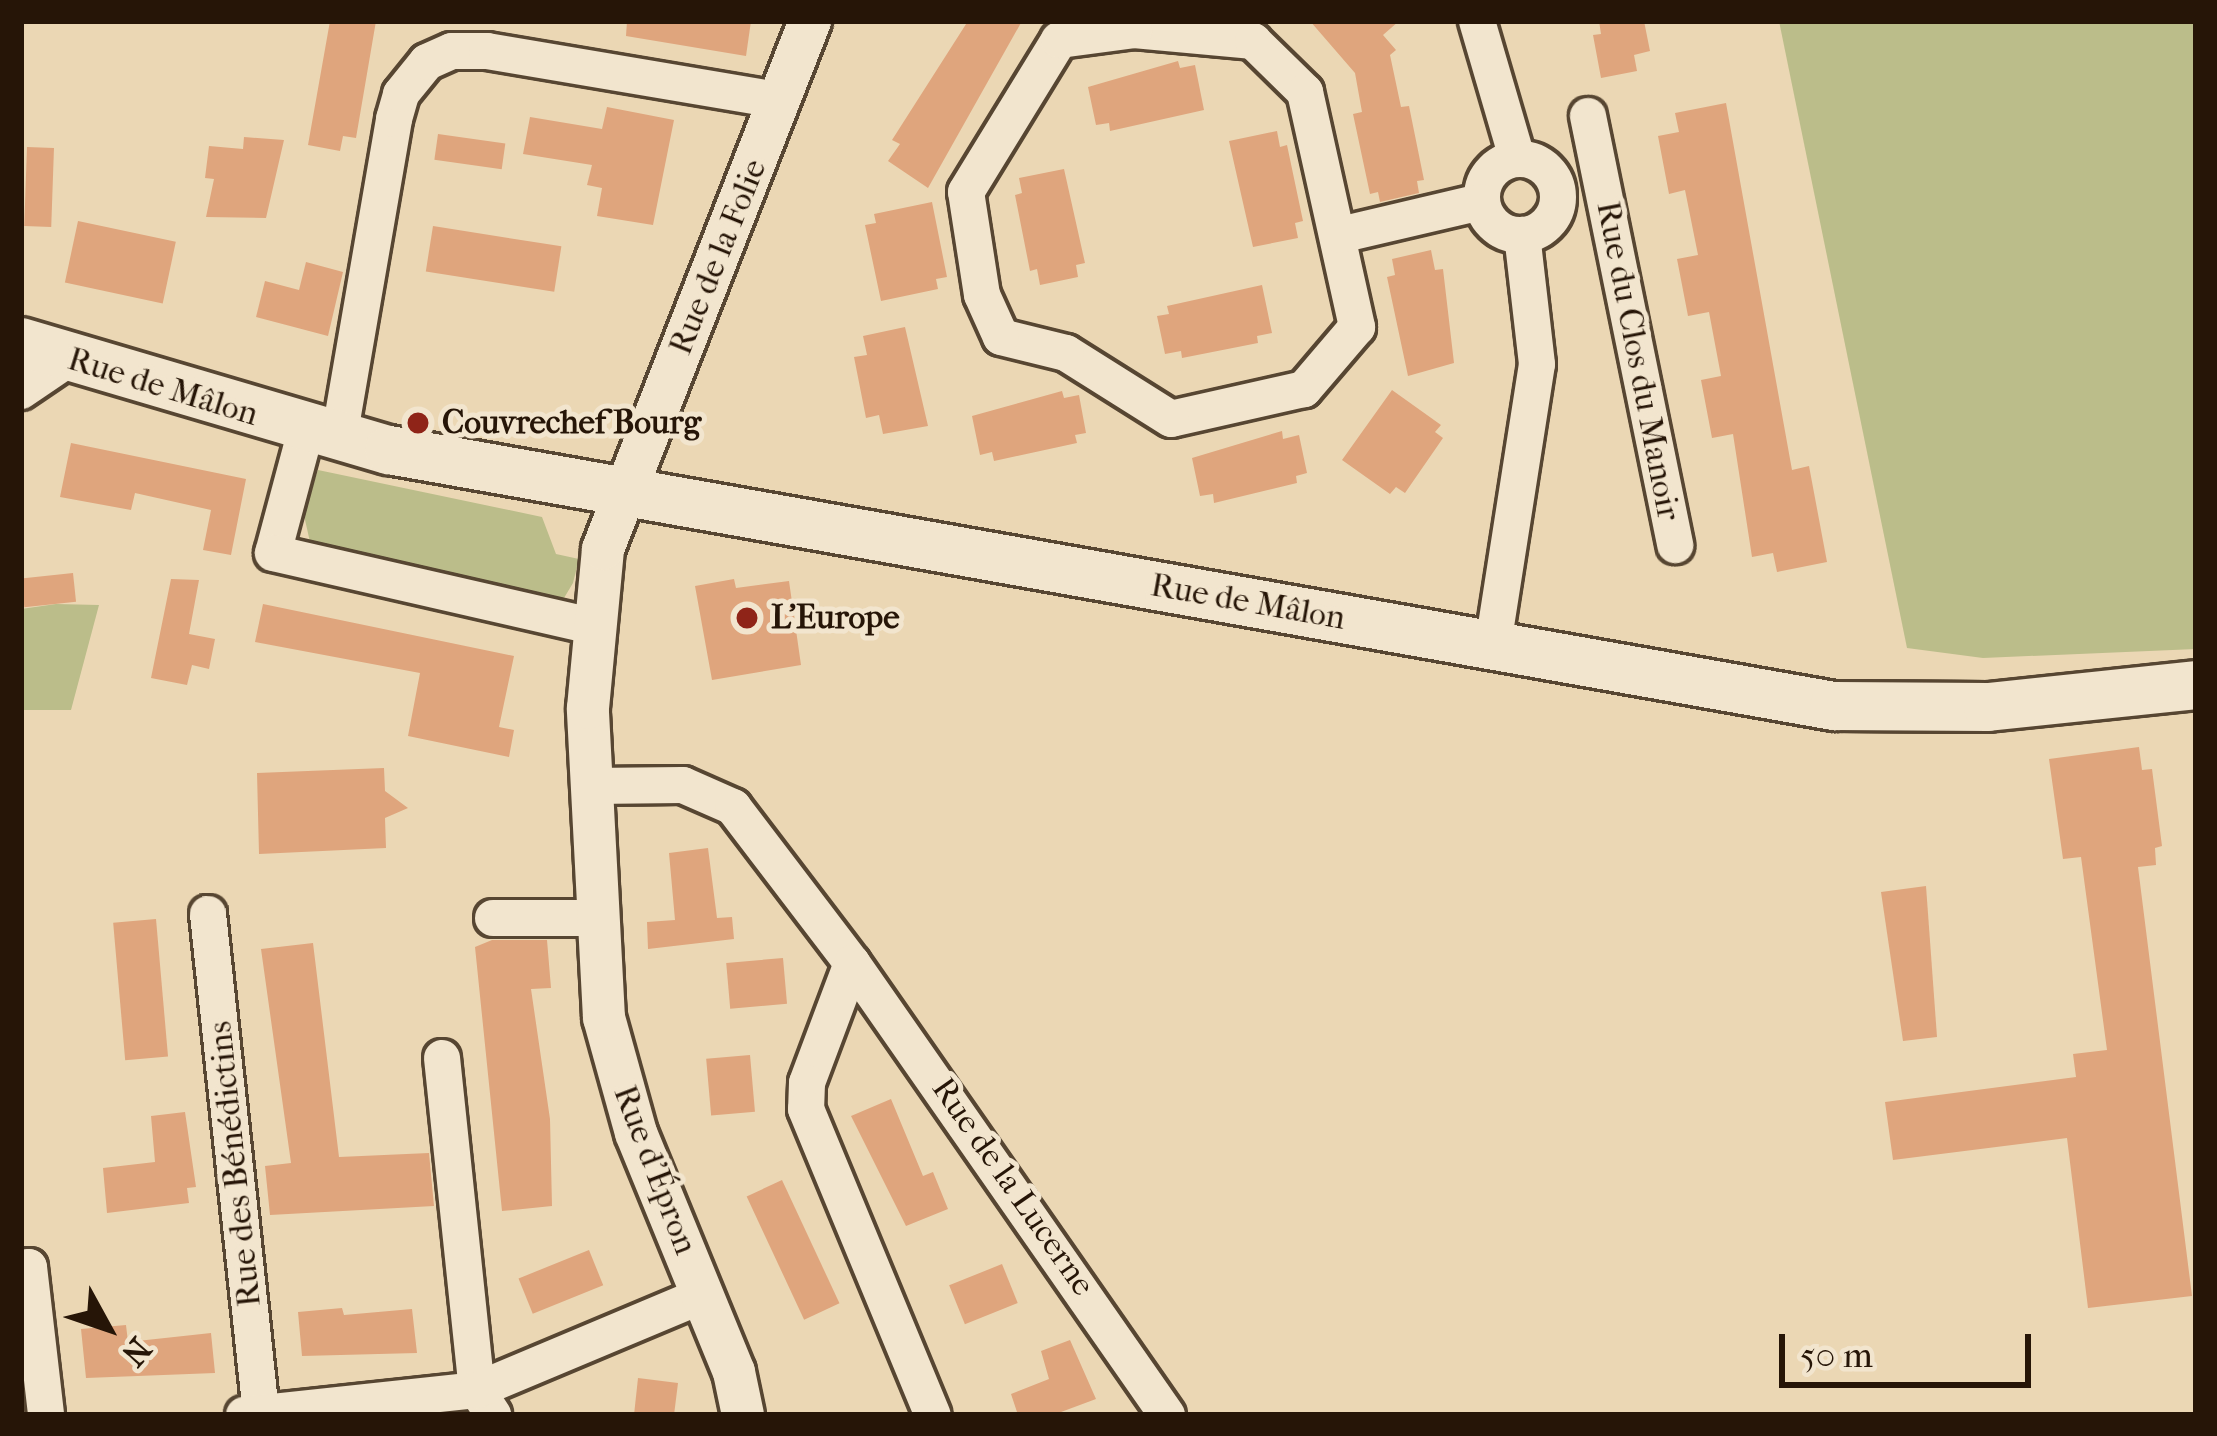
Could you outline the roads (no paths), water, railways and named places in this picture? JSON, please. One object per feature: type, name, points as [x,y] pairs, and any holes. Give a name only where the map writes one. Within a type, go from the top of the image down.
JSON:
[{"type":"main road","name":"Rue de Mâlon","points":[[21,342],[322,434],[622,493],[1834,706],[1988,707],[2196,685]]},
{"type":"street","name":"Rue de la Folie","points":[[622,493],[810,21]]},
{"type":"street","points":[[1477,21],[1517,158],[1486,178],[1481,202],[1500,230],[1522,235],[1537,364],[1493,645]]},
{"type":"street","points":[[1135,30],[1253,41],[1305,92],[1340,235],[1357,327],[1304,389],[1171,418],[1066,353],[1001,337],[982,295],[966,192],[1059,40],[1135,30]]},
{"type":"street","points":[[592,626],[273,553],[322,434],[401,94],[427,62],[452,51],[487,51],[782,101]]},
{"type":"street","name":"Rue du Clos du Manoir","points":[[1588,116],[1675,545]]},
{"type":"street","name":"Rue du Clos du Manoir","points":[[1517,158],[1541,165],[1556,186],[1551,218],[1522,235]]},
{"type":"street","name":"Rue du Clos du Manoir","points":[[1556,186],[1601,177]]},
{"type":"street","points":[[1340,235],[1481,202]]},
{"type":"street","points":[[21,391],[68,359]]},
{"type":"street","name":"Rue d'Épron","points":[[622,493],[603,549],[592,626],[591,786],[604,1018],[619,1081],[703,1294],[743,1415]]},
{"type":"street","name":"Rue de la Lucerne","points":[[591,786],[683,785],[734,807],[852,963],[1167,1415]]},
{"type":"street","name":"Rue des Bénédictins","points":[[208,914],[253,1414],[485,1403],[703,1294]]},
{"type":"street","points":[[493,918],[598,918]]},
{"type":"street","points":[[852,963],[807,1083],[806,1109],[933,1415]]},
{"type":"street","points":[[442,1058],[485,1403]]},
{"type":"street","points":[[21,1268],[29,1267],[46,1415]]},
{"type":"place","name":"Couvrechef Bourg","points":[[418,423]]},
{"type":"place","name":"L'Europe","points":[[747,618]]}]
